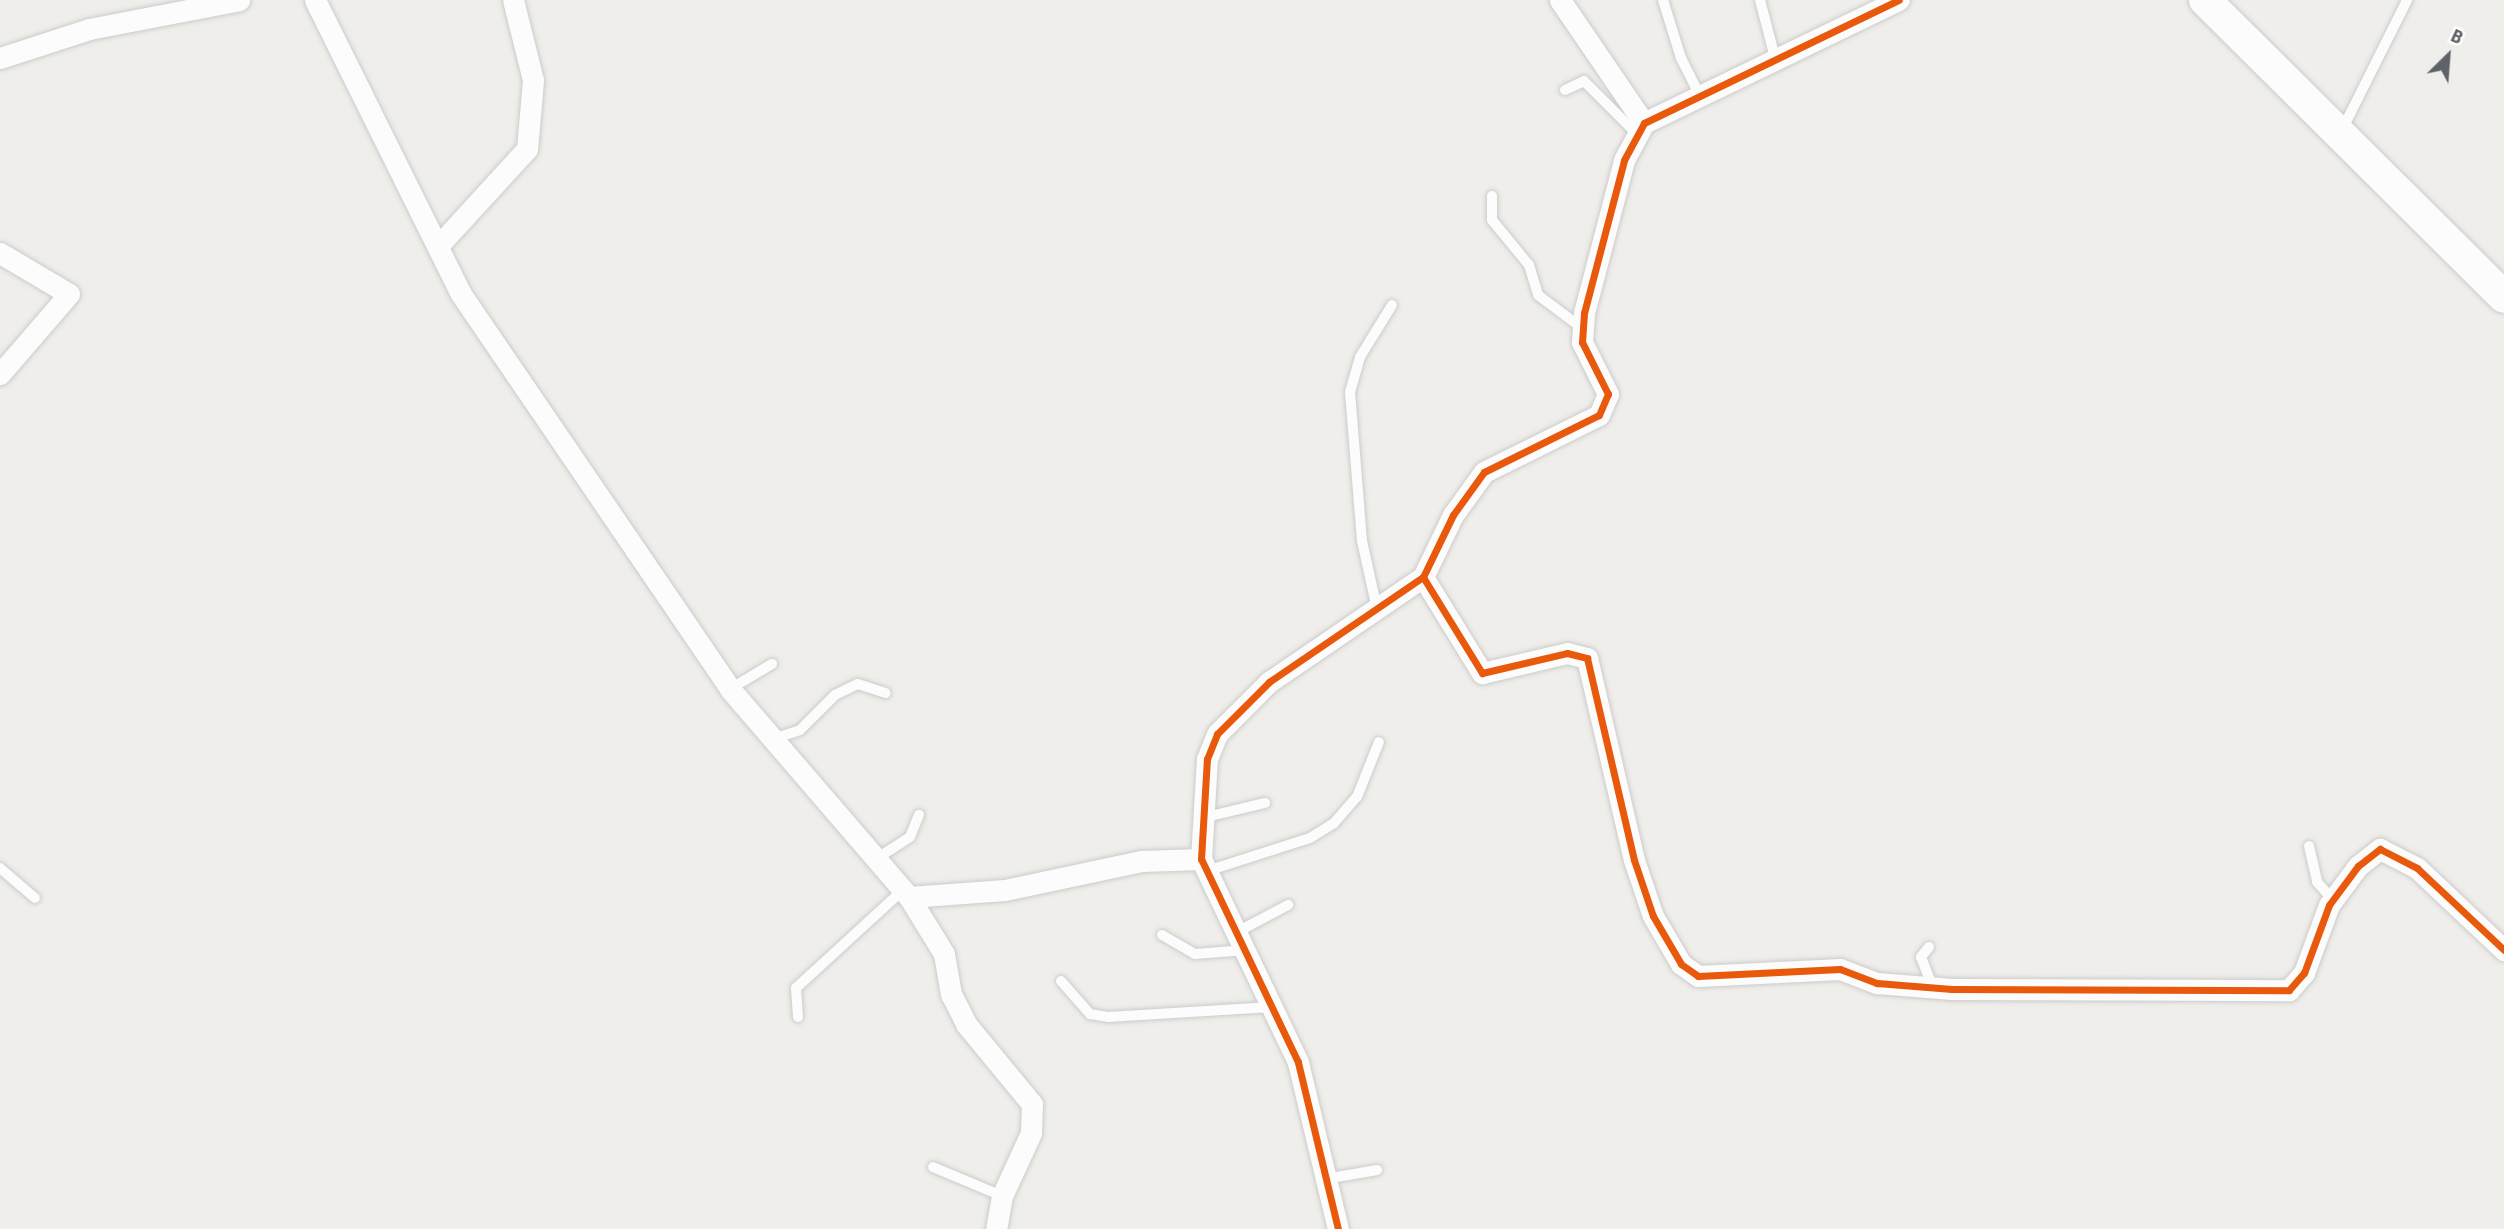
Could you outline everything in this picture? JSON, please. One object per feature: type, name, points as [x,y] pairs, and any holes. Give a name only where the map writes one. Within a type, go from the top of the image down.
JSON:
[{"type":"street","points":[[0,58],[89,29],[239,0]]},
{"type":"street","points":[[315,0],[461,294],[730,689],[906,893],[943,954],[951,994],[967,1024],[1032,1104],[1031,1133],[1002,1196],[996,1229]]},
{"type":"street","points":[[438,246],[527,149],[533,80],[513,0]]},
{"type":"street","points":[[1560,0],[1641,129]]},
{"type":"street","points":[[2205,0],[2504,297]]},
{"type":"street","points":[[1338,1229],[1297,1062],[1275,1007],[1204,865],[1202,818],[1207,759],[1240,706],[1423,578],[1459,506],[1484,472],[1599,415],[1608,402],[1583,341],[1583,328],[1625,160],[1641,129],[1699,94],[1884,3]]},
{"type":"street","points":[[0,253],[69,294],[0,374]]},
{"type":"street","points":[[1423,578],[1482,673],[1567,653],[1587,658],[1634,860],[1653,916],[1681,964],[1698,976],[1840,969],[1877,983],[1933,988],[2289,990],[2304,973],[2333,900],[2372,852],[2395,852],[2504,950]]},
{"type":"street","points":[[906,893],[1005,890],[1142,861],[1204,865]]},
{"type":"lane","points":[[1663,0],[1681,58],[1699,94]]},
{"type":"lane","points":[[1760,0],[1775,58]]},
{"type":"lane","points":[[2340,135],[2407,0]]},
{"type":"lane","points":[[1565,90],[1584,80],[1641,129]]},
{"type":"lane","points":[[1492,196],[1492,220],[1529,265],[1538,295],[1583,328]]},
{"type":"lane","points":[[1377,609],[1362,541],[1350,392],[1360,357],[1392,305]]},
{"type":"lane","points":[[730,689],[772,664]]},
{"type":"lane","points":[[773,739],[800,730],[835,695],[858,684],[886,693]]},
{"type":"lane","points":[[1204,865],[1310,838],[1334,823],[1357,797],[1379,742]]},
{"type":"lane","points":[[1202,818],[1265,803]]},
{"type":"lane","points":[[876,859],[910,837],[919,815]]},
{"type":"lane","points":[[2309,846],[2317,882],[2333,900]]},
{"type":"lane","points":[[0,868],[35,898]]},
{"type":"lane","points":[[798,1017],[796,988],[906,893]]},
{"type":"lane","points":[[1163,935],[1195,954],[1242,941],[1289,905]]},
{"type":"lane","points":[[1929,947],[1921,957],[1933,988]]},
{"type":"lane","points":[[1062,981],[1090,1014],[1108,1017],[1275,1007]]},
{"type":"lane","points":[[933,1167],[1002,1196]]},
{"type":"lane","points":[[1325,1179],[1377,1170]]},
{"type":"cycle path","points":[[1338,1229],[1298,1062],[1201,859],[1207,759],[1217,734],[1269,682],[1423,577],[1453,515],[1484,472],[1599,415],[1608,394],[1582,342],[1584,313],[1624,160],[1644,123],[1899,0]]},
{"type":"cycle path","points":[[1423,577],[1482,673],[1567,653],[1587,658],[1634,860],[1653,916],[1681,964],[1698,976],[1840,969],[1877,983],[1952,989],[2289,990],[2304,973],[2329,905],[2358,866],[2380,849],[2417,868],[2504,950]]}]
